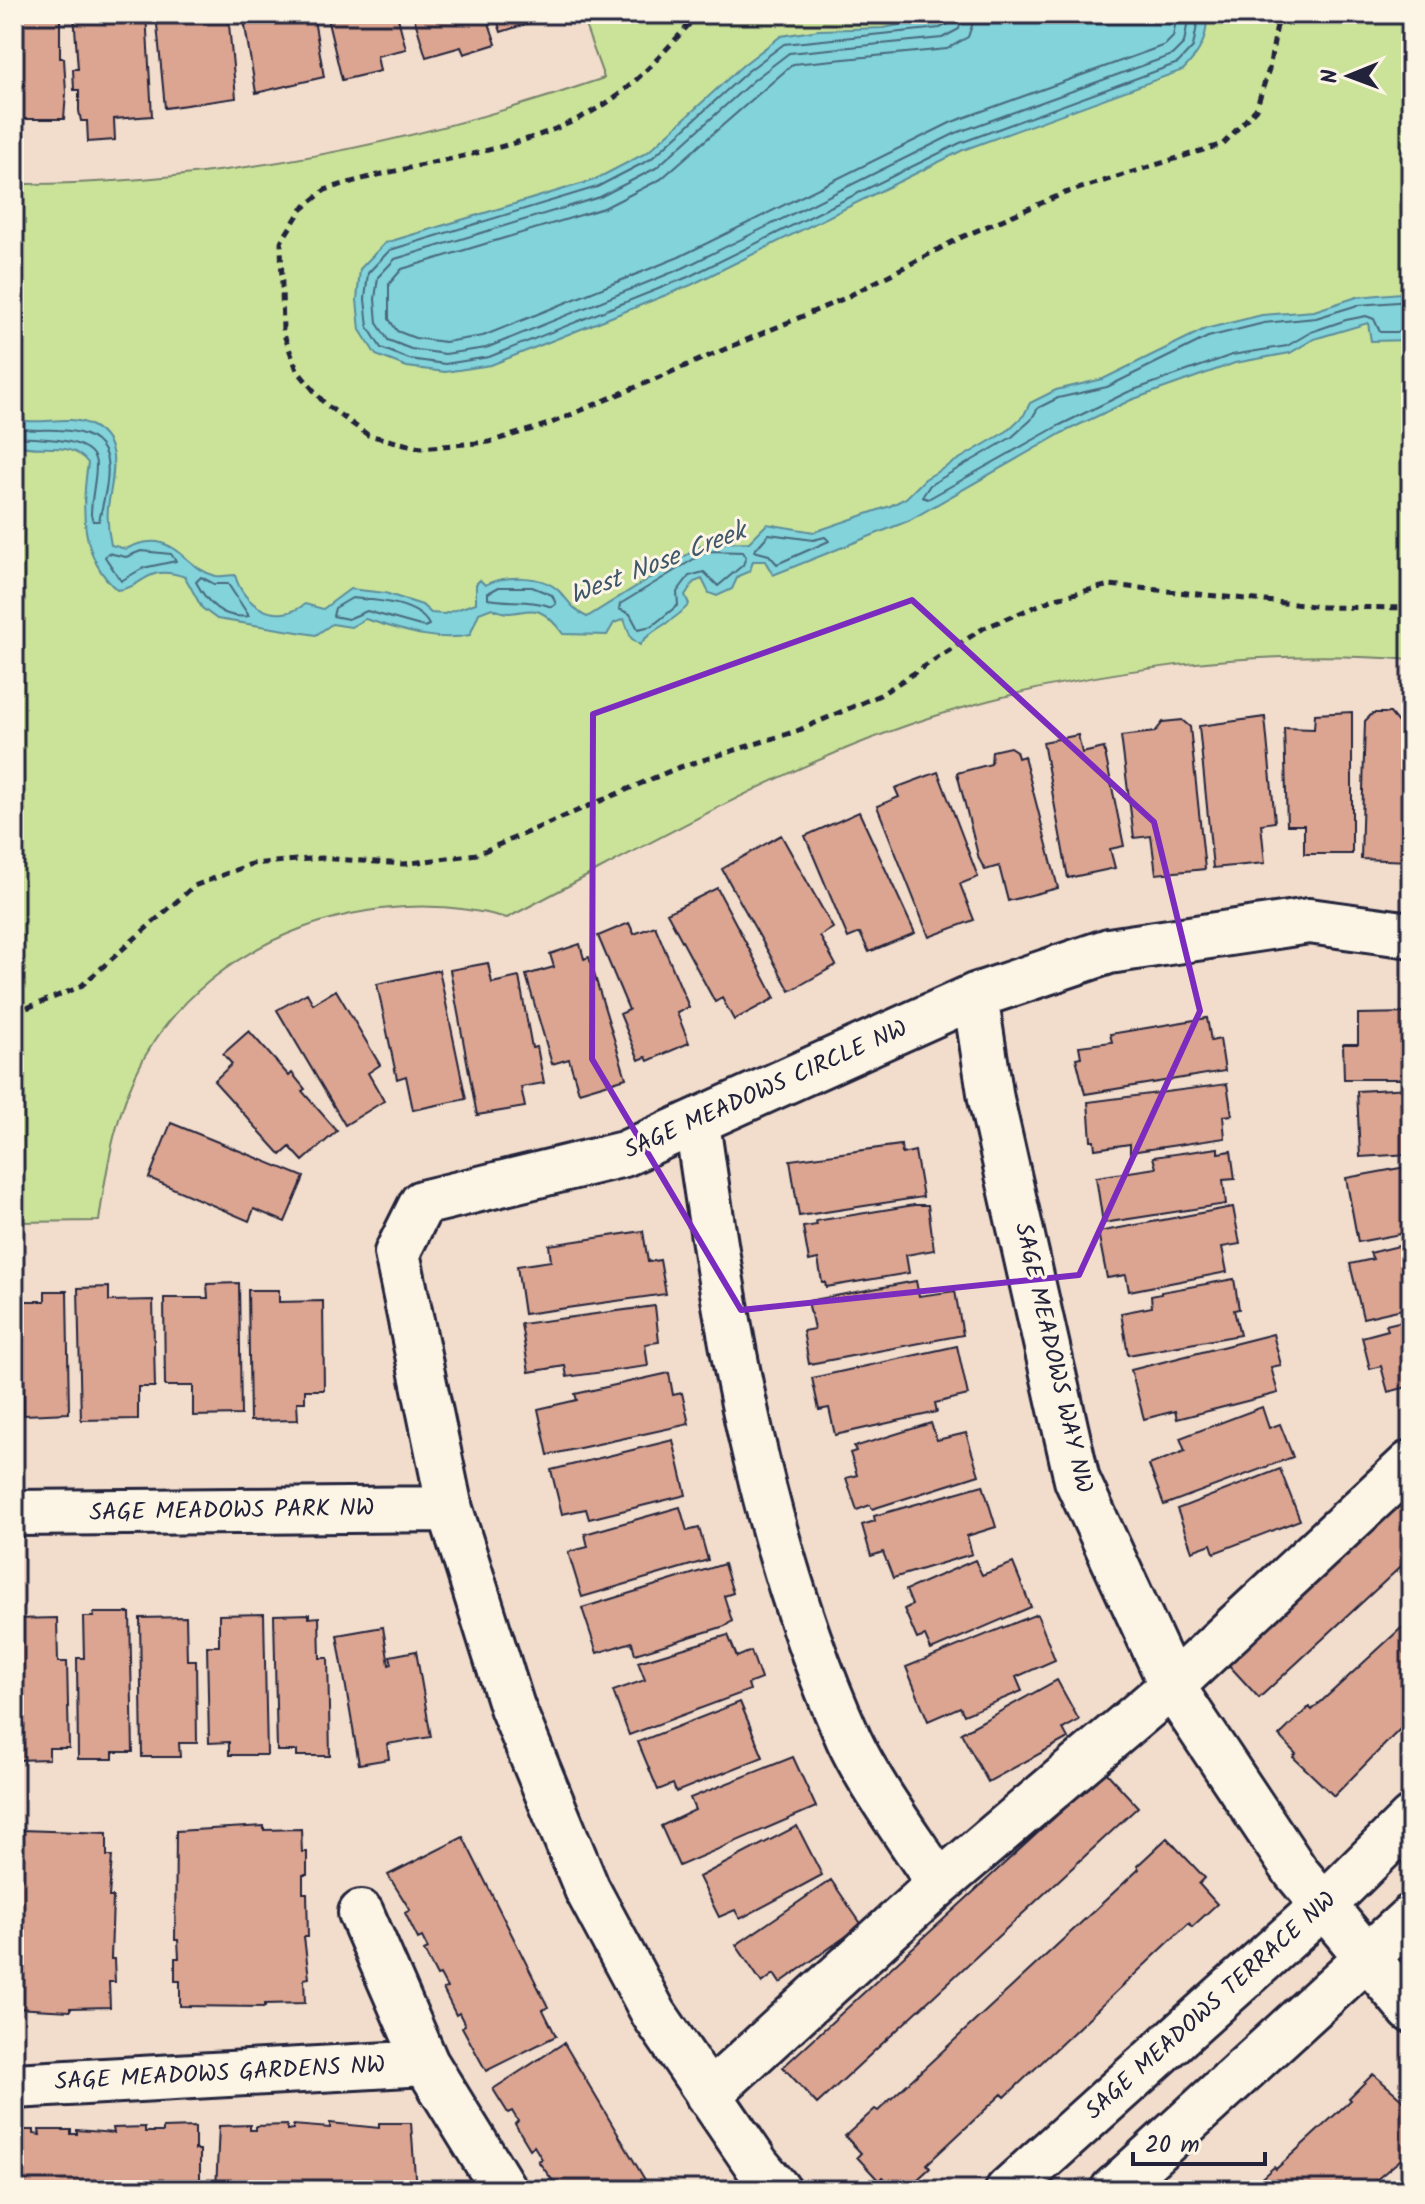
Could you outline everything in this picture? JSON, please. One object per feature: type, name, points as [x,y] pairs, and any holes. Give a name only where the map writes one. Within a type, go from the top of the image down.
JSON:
[{"type":"street","name":"SAGE MEADOWS CIRCLE NW","points":[[778,2190],[708,2095],[654,2014],[587,1889],[512,1707],[450,1509],[397,1253],[422,1203],[624,1154],[975,996],[1109,951],[1309,921],[1411,935]]},
{"type":"street","name":"SAGE MEADOWS WAY NW","points":[[975,996],[991,1099],[1077,1480],[1172,1686],[1296,1872],[1367,1961],[1411,2010]]},
{"type":"street","points":[[697,1123],[721,1288],[753,1457],[793,1597],[850,1743],[939,1884]]},
{"type":"street","points":[[708,2095],[939,1884],[1172,1686],[1411,1463]]},
{"type":"street","name":"SAGE MEADOWS PARK NW","points":[[14,1513],[450,1509]]},
{"type":"street","name":"SAGE MEADOWS TERRACE NW","points":[[1008,2190],[1323,1906],[1411,1819]]},
{"type":"street","name":"SAGE MEADOWS GARDENS NW","points":[[361,1913],[426,2063],[504,2190]]},
{"type":"street","points":[[1113,2190],[1367,1961],[1411,1917]]},
{"type":"street","name":"SAGE MEADOWS GARDENS NW","points":[[14,2086],[426,2063]]},
{"type":"path","points":[[699,14],[652,63],[602,106],[547,132],[325,190],[301,210],[281,242],[283,332],[297,370],[325,404],[368,435],[421,448],[489,442],[549,424],[843,299],[962,237],[1065,193],[1223,144],[1256,109],[1269,69],[1279,14]]},
{"type":"path","points":[[14,1013],[80,987],[194,886],[251,864],[321,858],[404,864],[477,854],[677,768],[797,731],[880,695],[984,628],[1056,598],[1110,585],[1323,607],[1411,608]]},
{"type":"highlighted area","points":[[912,600],[1154,822],[1200,1011],[1079,1275],[741,1310],[592,1059],[593,714]]},
{"type":"green space","points":[[581,14],[1411,14],[1411,660],[1354,657],[1236,659],[1116,673],[1057,684],[945,713],[832,755],[667,833],[507,918],[457,908],[405,907],[353,914],[303,928],[255,950],[212,979],[174,1015],[144,1058],[120,1117],[109,1158],[99,1221],[14,1222],[14,184],[165,177],[240,168],[387,141],[532,102],[604,78]]},
{"type":"water","points":[[956,14],[1206,14],[1207,22],[1202,45],[1183,70],[963,150],[691,285],[491,365],[445,372],[407,367],[376,355],[360,330],[357,300],[360,269],[385,243],[594,180],[648,152],[743,65],[781,36],[819,30],[883,28]]},
{"type":"water","points":[[1411,292],[1411,340],[1371,341],[1368,323],[1314,339],[1290,353],[1235,363],[1131,400],[1062,433],[908,521],[773,575],[765,561],[753,561],[750,571],[738,576],[732,589],[717,596],[709,593],[702,579],[694,582],[685,595],[689,604],[640,645],[631,638],[624,619],[614,623],[607,635],[563,634],[552,621],[534,610],[512,613],[492,608],[479,613],[470,635],[457,637],[404,631],[365,619],[351,627],[332,624],[316,635],[217,619],[202,608],[185,577],[172,573],[153,574],[117,590],[96,563],[86,531],[84,497],[88,463],[72,451],[14,444],[14,418],[79,421],[100,431],[112,450],[113,472],[108,512],[111,545],[126,549],[143,543],[167,545],[204,572],[216,576],[235,575],[245,596],[253,604],[273,613],[294,610],[305,604],[323,609],[350,589],[385,593],[422,605],[431,613],[444,614],[476,603],[476,584],[480,580],[485,585],[502,579],[523,578],[552,585],[587,617],[706,543],[749,542],[767,524],[814,532],[890,506],[906,498],[925,479],[1007,431],[1024,415],[1030,403],[1056,390],[1103,379],[1205,329],[1262,315],[1314,311],[1357,297]]},
{"type":"building","points":[[14,14],[60,14],[60,58],[64,58],[66,93],[64,119],[14,119]]},
{"type":"building","points":[[74,14],[146,14],[152,116],[114,119],[115,140],[88,142],[87,121],[81,121],[79,90],[74,90],[73,69],[78,69]]},
{"type":"building","points":[[156,14],[228,14],[236,98],[165,108]]},
{"type":"building","points":[[243,14],[313,14],[324,77],[256,93]]},
{"type":"building","points":[[326,14],[397,14],[406,49],[377,56],[380,71],[342,80]]},
{"type":"building","points":[[413,14],[486,14],[496,44],[464,54],[461,47],[426,57]]},
{"type":"building","points":[[495,14],[557,14],[501,32]]},
{"type":"building","points":[[1352,712],[1352,854],[1304,854],[1304,825],[1287,825],[1284,728],[1314,729],[1315,714]]},
{"type":"building","points":[[1373,713],[1390,713],[1399,724],[1411,724],[1409,861],[1361,859],[1365,721]]},
{"type":"building","points":[[1265,717],[1275,822],[1261,824],[1265,863],[1213,868],[1199,726]]},
{"type":"building","points":[[1182,720],[1190,727],[1205,869],[1156,874],[1151,836],[1134,838],[1121,736],[1155,732],[1163,722]]},
{"type":"building","points":[[1078,735],[1082,753],[1104,748],[1124,846],[1110,849],[1115,868],[1068,878],[1043,742]]},
{"type":"building","points":[[1010,747],[1016,751],[1018,758],[1024,756],[1058,888],[1008,901],[999,866],[985,870],[979,859],[957,773],[991,764],[992,751]]},
{"type":"building","points":[[938,772],[978,877],[960,884],[974,920],[929,937],[877,806],[899,797],[895,788]]},
{"type":"building","points":[[859,812],[915,933],[869,952],[860,933],[848,938],[805,836]]},
{"type":"building","points":[[781,835],[833,928],[820,936],[836,965],[790,991],[722,869]]},
{"type":"building","points":[[717,888],[775,998],[734,1020],[722,998],[715,1002],[667,913]]},
{"type":"building","points":[[629,923],[634,934],[655,926],[689,1007],[677,1013],[689,1043],[648,1061],[646,1057],[639,1060],[620,1014],[629,1010],[598,936]]},
{"type":"building","points":[[580,944],[584,959],[589,957],[626,1078],[579,1092],[569,1059],[552,1064],[526,975],[554,967],[550,954]]},
{"type":"building","points":[[488,963],[492,983],[519,977],[532,1048],[537,1047],[544,1083],[521,1087],[525,1107],[477,1115],[450,970]]},
{"type":"building","points":[[439,970],[466,1099],[413,1110],[406,1076],[397,1079],[377,984]]},
{"type":"building","points":[[336,990],[380,1065],[368,1073],[384,1101],[345,1125],[277,1010],[307,993],[313,1004]]},
{"type":"building","points":[[1411,1013],[1411,1079],[1344,1079],[1343,1044],[1358,1044],[1358,1014]]},
{"type":"building","points":[[1207,1018],[1211,1041],[1220,1039],[1225,1071],[1085,1094],[1076,1058],[1081,1057],[1079,1046],[1112,1042],[1110,1034]]},
{"type":"building","points":[[249,1031],[289,1076],[292,1073],[305,1089],[302,1091],[337,1131],[303,1161],[290,1147],[281,1155],[214,1081],[232,1064],[223,1054]]},
{"type":"building","points":[[1227,1084],[1232,1115],[1223,1116],[1225,1138],[1130,1152],[1130,1144],[1095,1149],[1094,1140],[1091,1140],[1088,1102]]},
{"type":"building","points":[[1411,1088],[1411,1154],[1360,1157],[1357,1091]]},
{"type":"building","points":[[171,1123],[304,1177],[285,1222],[254,1209],[249,1221],[149,1178]]},
{"type":"building","points":[[901,1145],[902,1154],[915,1151],[923,1197],[799,1216],[790,1160]]},
{"type":"building","points":[[1218,1148],[1218,1153],[1231,1151],[1235,1179],[1223,1180],[1226,1204],[1103,1223],[1096,1177],[1156,1168],[1153,1157]]},
{"type":"building","points":[[1411,1166],[1411,1232],[1358,1242],[1346,1178]]},
{"type":"building","points":[[928,1205],[934,1250],[906,1255],[909,1273],[826,1287],[822,1282],[818,1259],[809,1261],[803,1227],[817,1225],[816,1221]]},
{"type":"building","points":[[1233,1207],[1240,1244],[1222,1247],[1227,1272],[1129,1291],[1126,1275],[1107,1278],[1098,1232]]},
{"type":"building","points":[[643,1231],[648,1262],[660,1260],[666,1294],[524,1314],[517,1266],[551,1261],[549,1245]]},
{"type":"building","points":[[1411,1243],[1411,1307],[1363,1318],[1350,1264],[1373,1259],[1370,1253]]},
{"type":"building","points":[[1234,1279],[1239,1309],[1234,1310],[1240,1335],[1128,1355],[1121,1313],[1152,1307],[1151,1296],[1161,1292]]},
{"type":"building","points":[[916,1281],[919,1296],[955,1291],[963,1335],[809,1364],[803,1331],[814,1329],[808,1301]]},
{"type":"building","points":[[239,1283],[241,1415],[193,1416],[193,1386],[165,1386],[164,1298],[208,1298],[207,1284]]},
{"type":"building","points":[[109,1287],[109,1301],[153,1300],[155,1387],[138,1387],[138,1419],[81,1420],[78,1288]]},
{"type":"building","points":[[248,1290],[279,1290],[279,1302],[323,1301],[324,1390],[305,1390],[305,1402],[297,1402],[298,1420],[250,1421]]},
{"type":"building","points":[[45,1291],[67,1291],[69,1413],[24,1415],[23,1374],[14,1374],[14,1294],[22,1294],[22,1301],[45,1301]]},
{"type":"building","points":[[655,1306],[659,1342],[645,1344],[648,1366],[567,1377],[565,1366],[529,1372],[521,1324]]},
{"type":"building","points":[[1411,1319],[1411,1386],[1388,1392],[1381,1366],[1370,1369],[1362,1337],[1388,1330],[1386,1325]]},
{"type":"building","points":[[1273,1334],[1281,1365],[1271,1367],[1278,1393],[1177,1419],[1175,1411],[1144,1419],[1131,1370]]},
{"type":"building","points":[[957,1346],[968,1395],[935,1403],[937,1412],[835,1435],[829,1408],[819,1410],[812,1378]]},
{"type":"building","points":[[669,1373],[673,1395],[682,1393],[689,1424],[548,1455],[538,1409],[577,1400],[575,1394]]},
{"type":"building","points":[[1262,1407],[1269,1428],[1280,1424],[1293,1457],[1164,1505],[1149,1465],[1185,1451],[1180,1438]]},
{"type":"building","points":[[931,1423],[937,1440],[966,1433],[979,1475],[872,1509],[870,1505],[857,1510],[846,1478],[857,1475],[850,1453],[856,1451],[854,1447]]},
{"type":"building","points":[[673,1440],[686,1495],[589,1519],[586,1509],[562,1514],[551,1470]]},
{"type":"building","points":[[1280,1469],[1300,1520],[1214,1553],[1211,1544],[1192,1551],[1177,1509]]},
{"type":"building","points":[[983,1485],[996,1527],[967,1536],[972,1554],[893,1578],[883,1552],[871,1556],[862,1525],[875,1521],[874,1516]]},
{"type":"building","points":[[1411,1490],[1411,1557],[1259,1698],[1226,1662]]},
{"type":"building","points":[[680,1507],[687,1531],[699,1528],[708,1560],[582,1597],[568,1552],[588,1547],[585,1534]]},
{"type":"building","points":[[975,1560],[982,1575],[1013,1563],[1031,1607],[931,1650],[925,1636],[917,1639],[904,1609],[912,1605],[906,1590]]},
{"type":"building","points":[[724,1564],[733,1593],[724,1596],[732,1621],[725,1626],[635,1654],[632,1642],[597,1653],[582,1608]]},
{"type":"building","points":[[93,1613],[130,1613],[133,1752],[113,1752],[113,1759],[78,1759],[77,1658],[84,1658],[83,1617],[94,1617]]},
{"type":"building","points":[[264,1614],[267,1755],[229,1755],[229,1742],[209,1743],[207,1646],[219,1646],[219,1615]]},
{"type":"building","points":[[309,1614],[309,1618],[319,1617],[320,1658],[328,1658],[330,1756],[297,1756],[297,1751],[277,1751],[274,1615]]},
{"type":"building","points":[[1037,1614],[1055,1660],[1016,1677],[1022,1691],[964,1715],[960,1707],[928,1721],[906,1667]]},
{"type":"building","points":[[186,1617],[187,1660],[196,1660],[197,1743],[179,1743],[180,1757],[142,1757],[140,1618]]},
{"type":"building","points":[[57,1618],[58,1662],[67,1662],[69,1748],[49,1748],[49,1759],[14,1760],[14,1619]]},
{"type":"building","points":[[1411,1619],[1411,1718],[1334,1796],[1293,1757],[1296,1754],[1279,1736],[1309,1707],[1312,1710]]},
{"type":"building","points":[[383,1627],[389,1665],[392,1664],[390,1656],[416,1651],[431,1737],[387,1744],[389,1759],[359,1764],[337,1635]]},
{"type":"building","points":[[728,1635],[737,1657],[751,1651],[761,1679],[748,1684],[750,1690],[629,1735],[613,1691],[645,1680],[638,1662]]},
{"type":"building","points":[[1057,1680],[1079,1720],[1063,1729],[1068,1738],[988,1782],[961,1733]]},
{"type":"building","points":[[740,1702],[763,1757],[676,1792],[673,1784],[658,1790],[638,1742]]},
{"type":"building","points":[[793,1757],[816,1807],[679,1866],[661,1826],[695,1810],[690,1798]]},
{"type":"building","points":[[1105,1771],[1138,1807],[817,2104],[783,2067]]},
{"type":"building","points":[[264,1826],[264,1830],[301,1829],[302,1852],[307,1852],[307,1875],[303,1875],[303,1893],[307,1893],[308,1937],[304,1937],[309,1978],[304,1979],[305,2003],[265,2004],[265,2007],[180,2006],[180,1981],[175,1981],[175,1958],[179,1958],[178,1940],[175,1940],[176,1831]]},
{"type":"building","points":[[797,1826],[822,1875],[740,1919],[735,1910],[719,1917],[699,1877]]},
{"type":"building","points":[[21,1830],[107,1833],[107,1856],[112,1856],[109,1897],[113,1897],[111,1959],[114,1959],[115,1982],[109,1982],[110,2007],[70,2008],[70,2011],[14,2008],[14,1836],[21,1836]]},
{"type":"building","points":[[463,1837],[548,2007],[543,2010],[556,2036],[486,2071],[462,2027],[465,2025],[459,2013],[456,2015],[443,1989],[447,1988],[424,1951],[428,1949],[422,1937],[418,1939],[405,1913],[410,1910],[388,1875]]},
{"type":"building","points":[[1167,1838],[1205,1878],[1199,1884],[1217,1904],[1192,1927],[1189,1923],[1005,2097],[1002,2094],[927,2164],[930,2168],[906,2190],[895,2190],[883,2177],[879,2181],[857,2157],[861,2153],[845,2136],[875,2109],[878,2111],[1139,1869],[1137,1866]]},
{"type":"building","points":[[831,1880],[862,1925],[780,1983],[774,1974],[762,1983],[736,1945]]},
{"type":"building","points":[[564,2043],[651,2190],[560,2190],[538,2161],[542,2159],[534,2146],[530,2149],[515,2124],[518,2121],[512,2111],[508,2113],[493,2089]]},
{"type":"building","points":[[1373,2074],[1411,2107],[1411,2151],[1364,2190],[1248,2190],[1274,2167],[1276,2169],[1351,2100],[1349,2098]]},
{"type":"building","points":[[330,2123],[379,2128],[379,2123],[411,2123],[416,2190],[216,2190],[219,2126],[250,2125],[250,2130],[256,2130],[256,2126],[287,2125],[287,2130],[293,2129],[293,2125],[330,2128]]},
{"type":"building","points":[[145,2127],[145,2132],[163,2132],[163,2128],[195,2127],[195,2150],[200,2150],[200,2190],[14,2190],[14,2130],[34,2130],[34,2134],[40,2135],[39,2130],[71,2130],[71,2134],[77,2134],[77,2130],[114,2133],[113,2128]]},
{"type":"water label","name":"West Nose Creek","points":[[658,564]]}]
